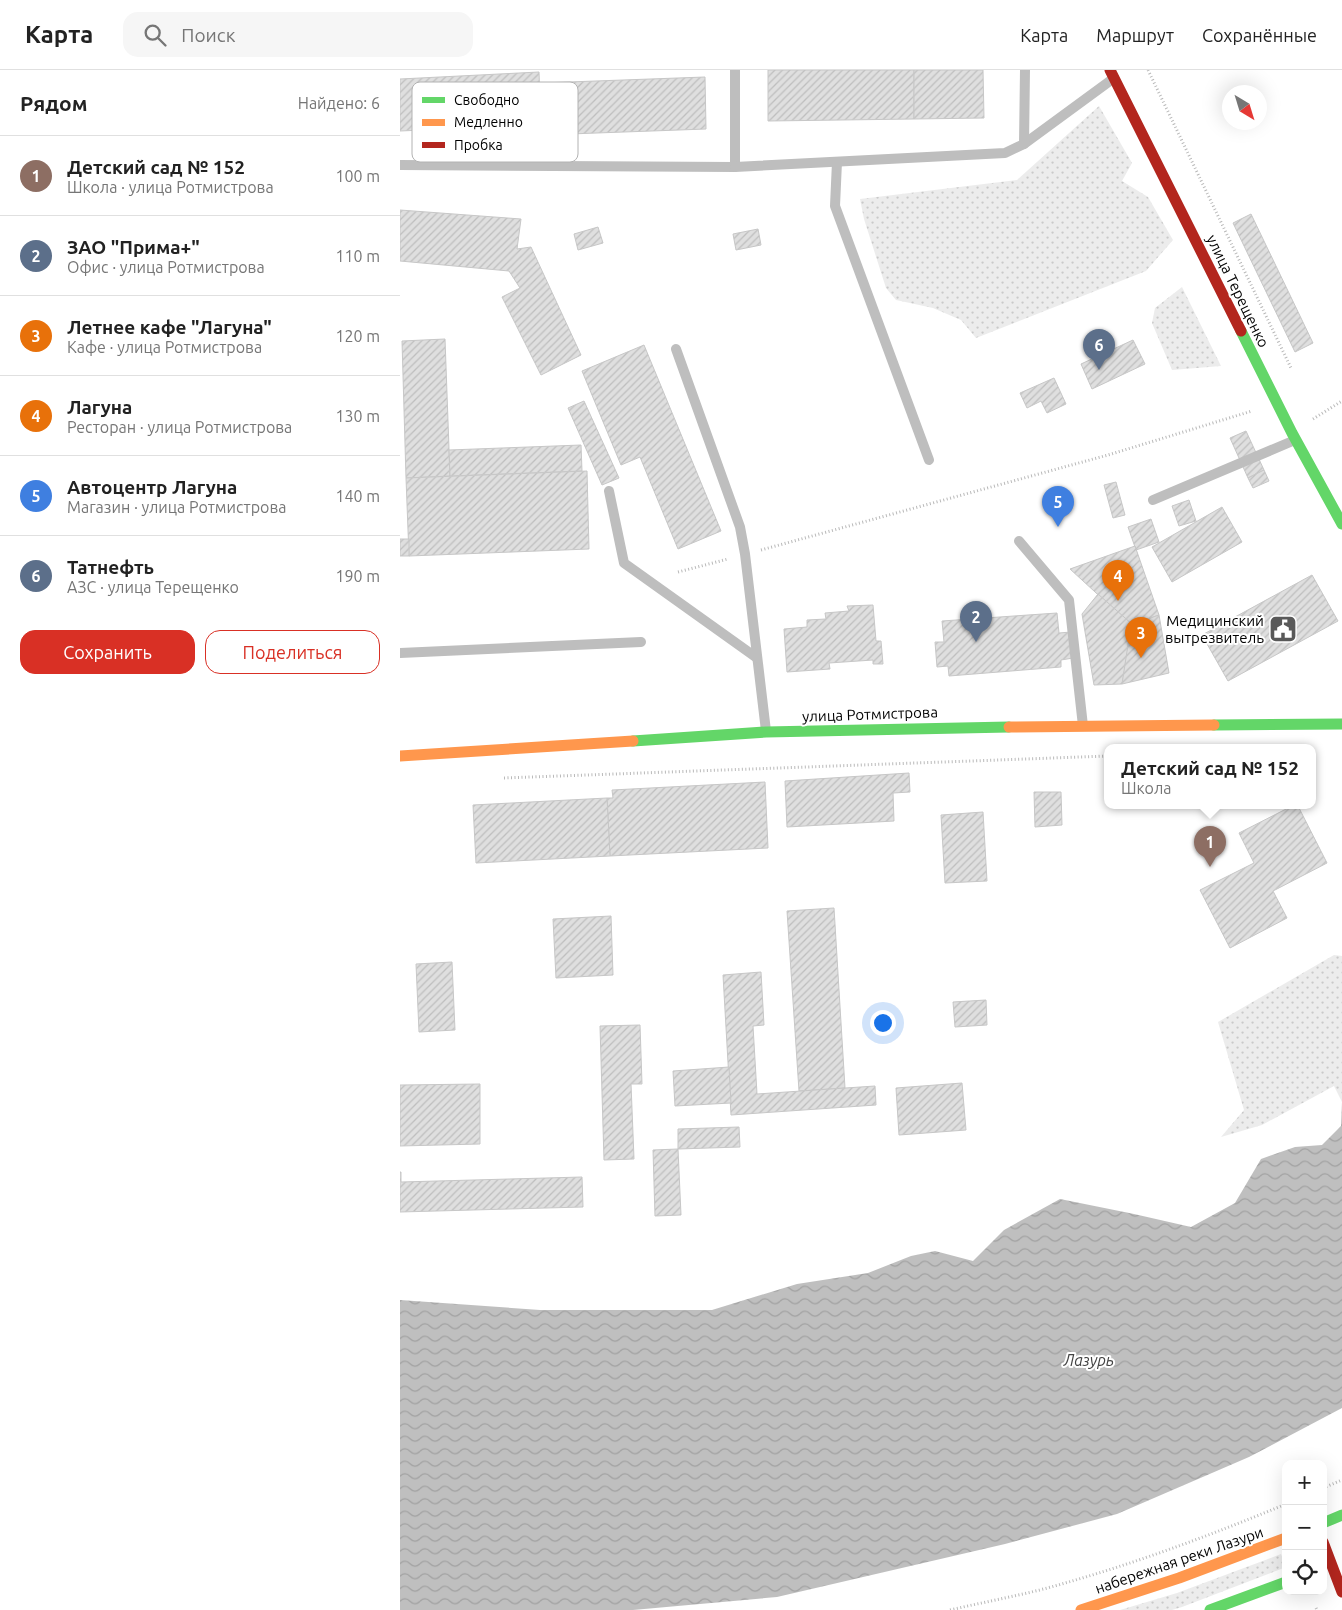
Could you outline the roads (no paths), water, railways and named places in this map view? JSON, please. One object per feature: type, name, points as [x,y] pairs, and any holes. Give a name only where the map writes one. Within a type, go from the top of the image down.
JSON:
[{"type":"street","name":"улица Терещенко","points":[[1112,74],[1277,403],[1342,524]]},
{"type":"street","name":"улица Ротмистрова","points":[[400,756],[766,732],[918,728],[1342,724]]},
{"type":"street","points":[[1327,1521],[1342,1514]]},
{"type":"street","name":"набережная реки Лазури","points":[[1081,1610],[1179,1578],[1282,1539]]},
{"type":"street","points":[[1326,1550],[1342,1592]]},
{"type":"street","points":[[1210,1610],[1282,1583]]},
{"type":"lane","points":[[735,70],[735,167]]},
{"type":"lane","points":[[1024,144],[1026,70]]},
{"type":"lane","points":[[400,165],[735,167],[1005,153],[1024,144],[1112,74]]},
{"type":"lane","points":[[837,162],[836,206],[929,460]]},
{"type":"lane","points":[[676,348],[740,526],[766,732]]},
{"type":"lane","points":[[1153,500],[1294,436]]},
{"type":"lane","points":[[609,491],[624,563],[757,658]]},
{"type":"lane","points":[[1019,541],[1069,600],[1083,727]]},
{"type":"lane","points":[[400,653],[641,642]]},
{"type":"water","name":"Лазурь","points":[[1342,1102],[1342,1408],[1249,1457],[1117,1514],[1005,1544],[777,1597],[633,1610],[400,1610],[400,1300],[540,1310],[712,1310],[797,1284],[868,1273],[911,1256],[935,1251],[973,1261],[1004,1230],[1060,1199],[1191,1227],[1235,1203],[1261,1159],[1295,1147],[1322,1145],[1341,1126]]},
{"type":"place","name":"Татнефть","points":[[1099,370]]},
{"type":"place","name":"Автоцентр Лагуна","points":[[1058,527]]},
{"type":"place","name":"Лагуна","points":[[1118,601]]},
{"type":"place","name":"Медицинский вытрезвитель","points":[[1283,629]]},
{"type":"place","name":"ЗАО \"Прима+\"","points":[[976,642]]},
{"type":"place","name":"Летнее кафе \"Лагуна\"","points":[[1141,658]]},
{"type":"place","name":"Детский сад № 152","points":[[1210,867]]}]
